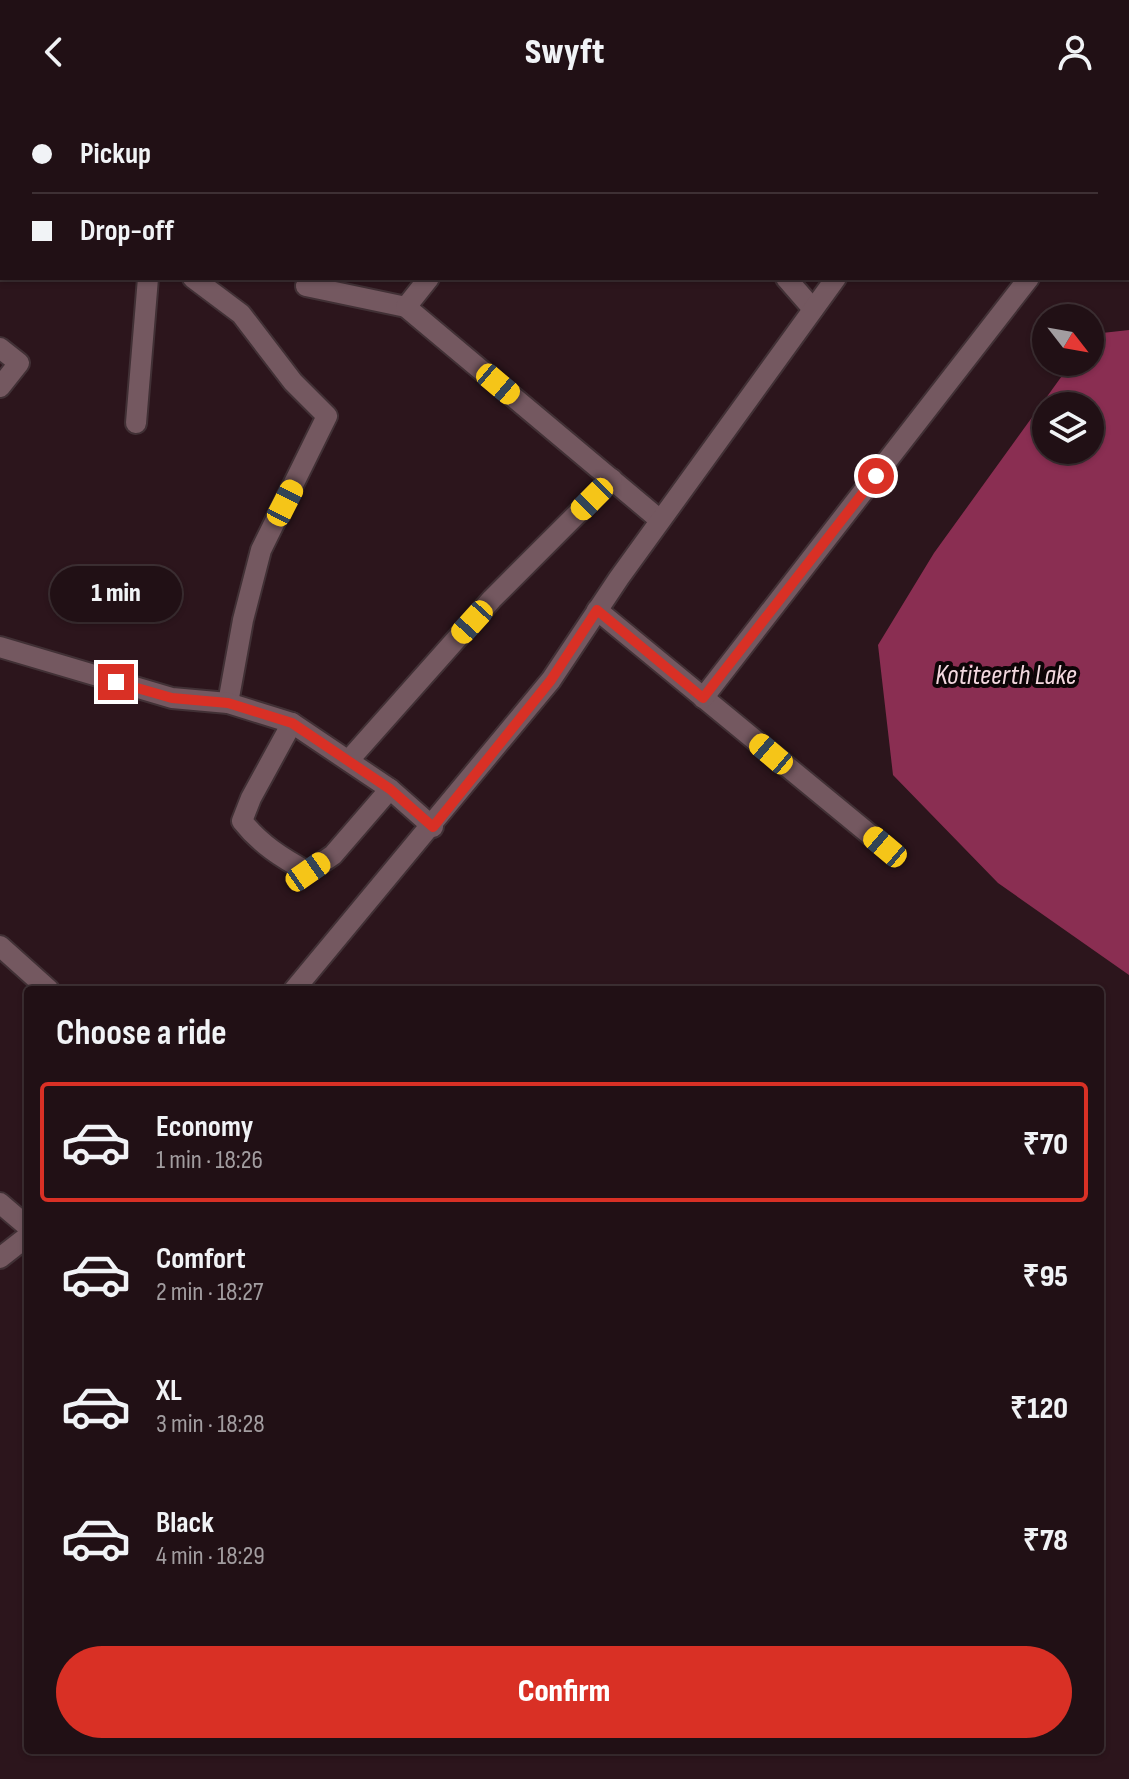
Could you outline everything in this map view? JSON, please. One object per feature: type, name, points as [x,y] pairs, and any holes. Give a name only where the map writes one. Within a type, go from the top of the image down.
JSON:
[{"type":"street","points":[[136,423],[148,280]]},
{"type":"street","points":[[196,280],[241,314],[293,382],[327,416],[261,550],[243,620],[228,703]]},
{"type":"street","points":[[310,280],[306,286],[406,307],[660,520]]},
{"type":"street","points":[[406,307],[427,280]]},
{"type":"street","points":[[788,280],[813,309]]},
{"type":"street","points":[[297,986],[433,827],[551,680],[660,520],[835,280]]},
{"type":"street","points":[[703,698],[1027,280]]},
{"type":"street","points":[[0,348],[19,363],[0,387]]},
{"type":"street","points":[[349,760],[492,599],[612,479]]},
{"type":"street","points":[[597,610],[885,847]]},
{"type":"street","points":[[0,647],[172,698],[228,703],[292,723],[390,789],[433,827]]},
{"type":"street","points":[[292,723],[251,798],[242,821],[281,858],[308,872],[333,855],[390,789]]},
{"type":"street","points":[[0,946],[45,986]]},
{"type":"street","points":[[0,1203],[24,1224]]},
{"type":"street","points":[[0,1258],[24,1239]]},
{"type":"water","name":"Kotiteerth Lake","points":[[1129,330],[1129,975],[998,883],[893,775],[878,645],[934,553],[1032,417],[1032,464],[1104,464],[1104,392],[1050,392],[1062,376],[1104,376],[1104,333]]},
{"type":"route","points":[[116,682],[172,698],[228,703],[292,723],[390,789],[433,827],[551,680],[597,610],[703,698],[876,476]]}]
